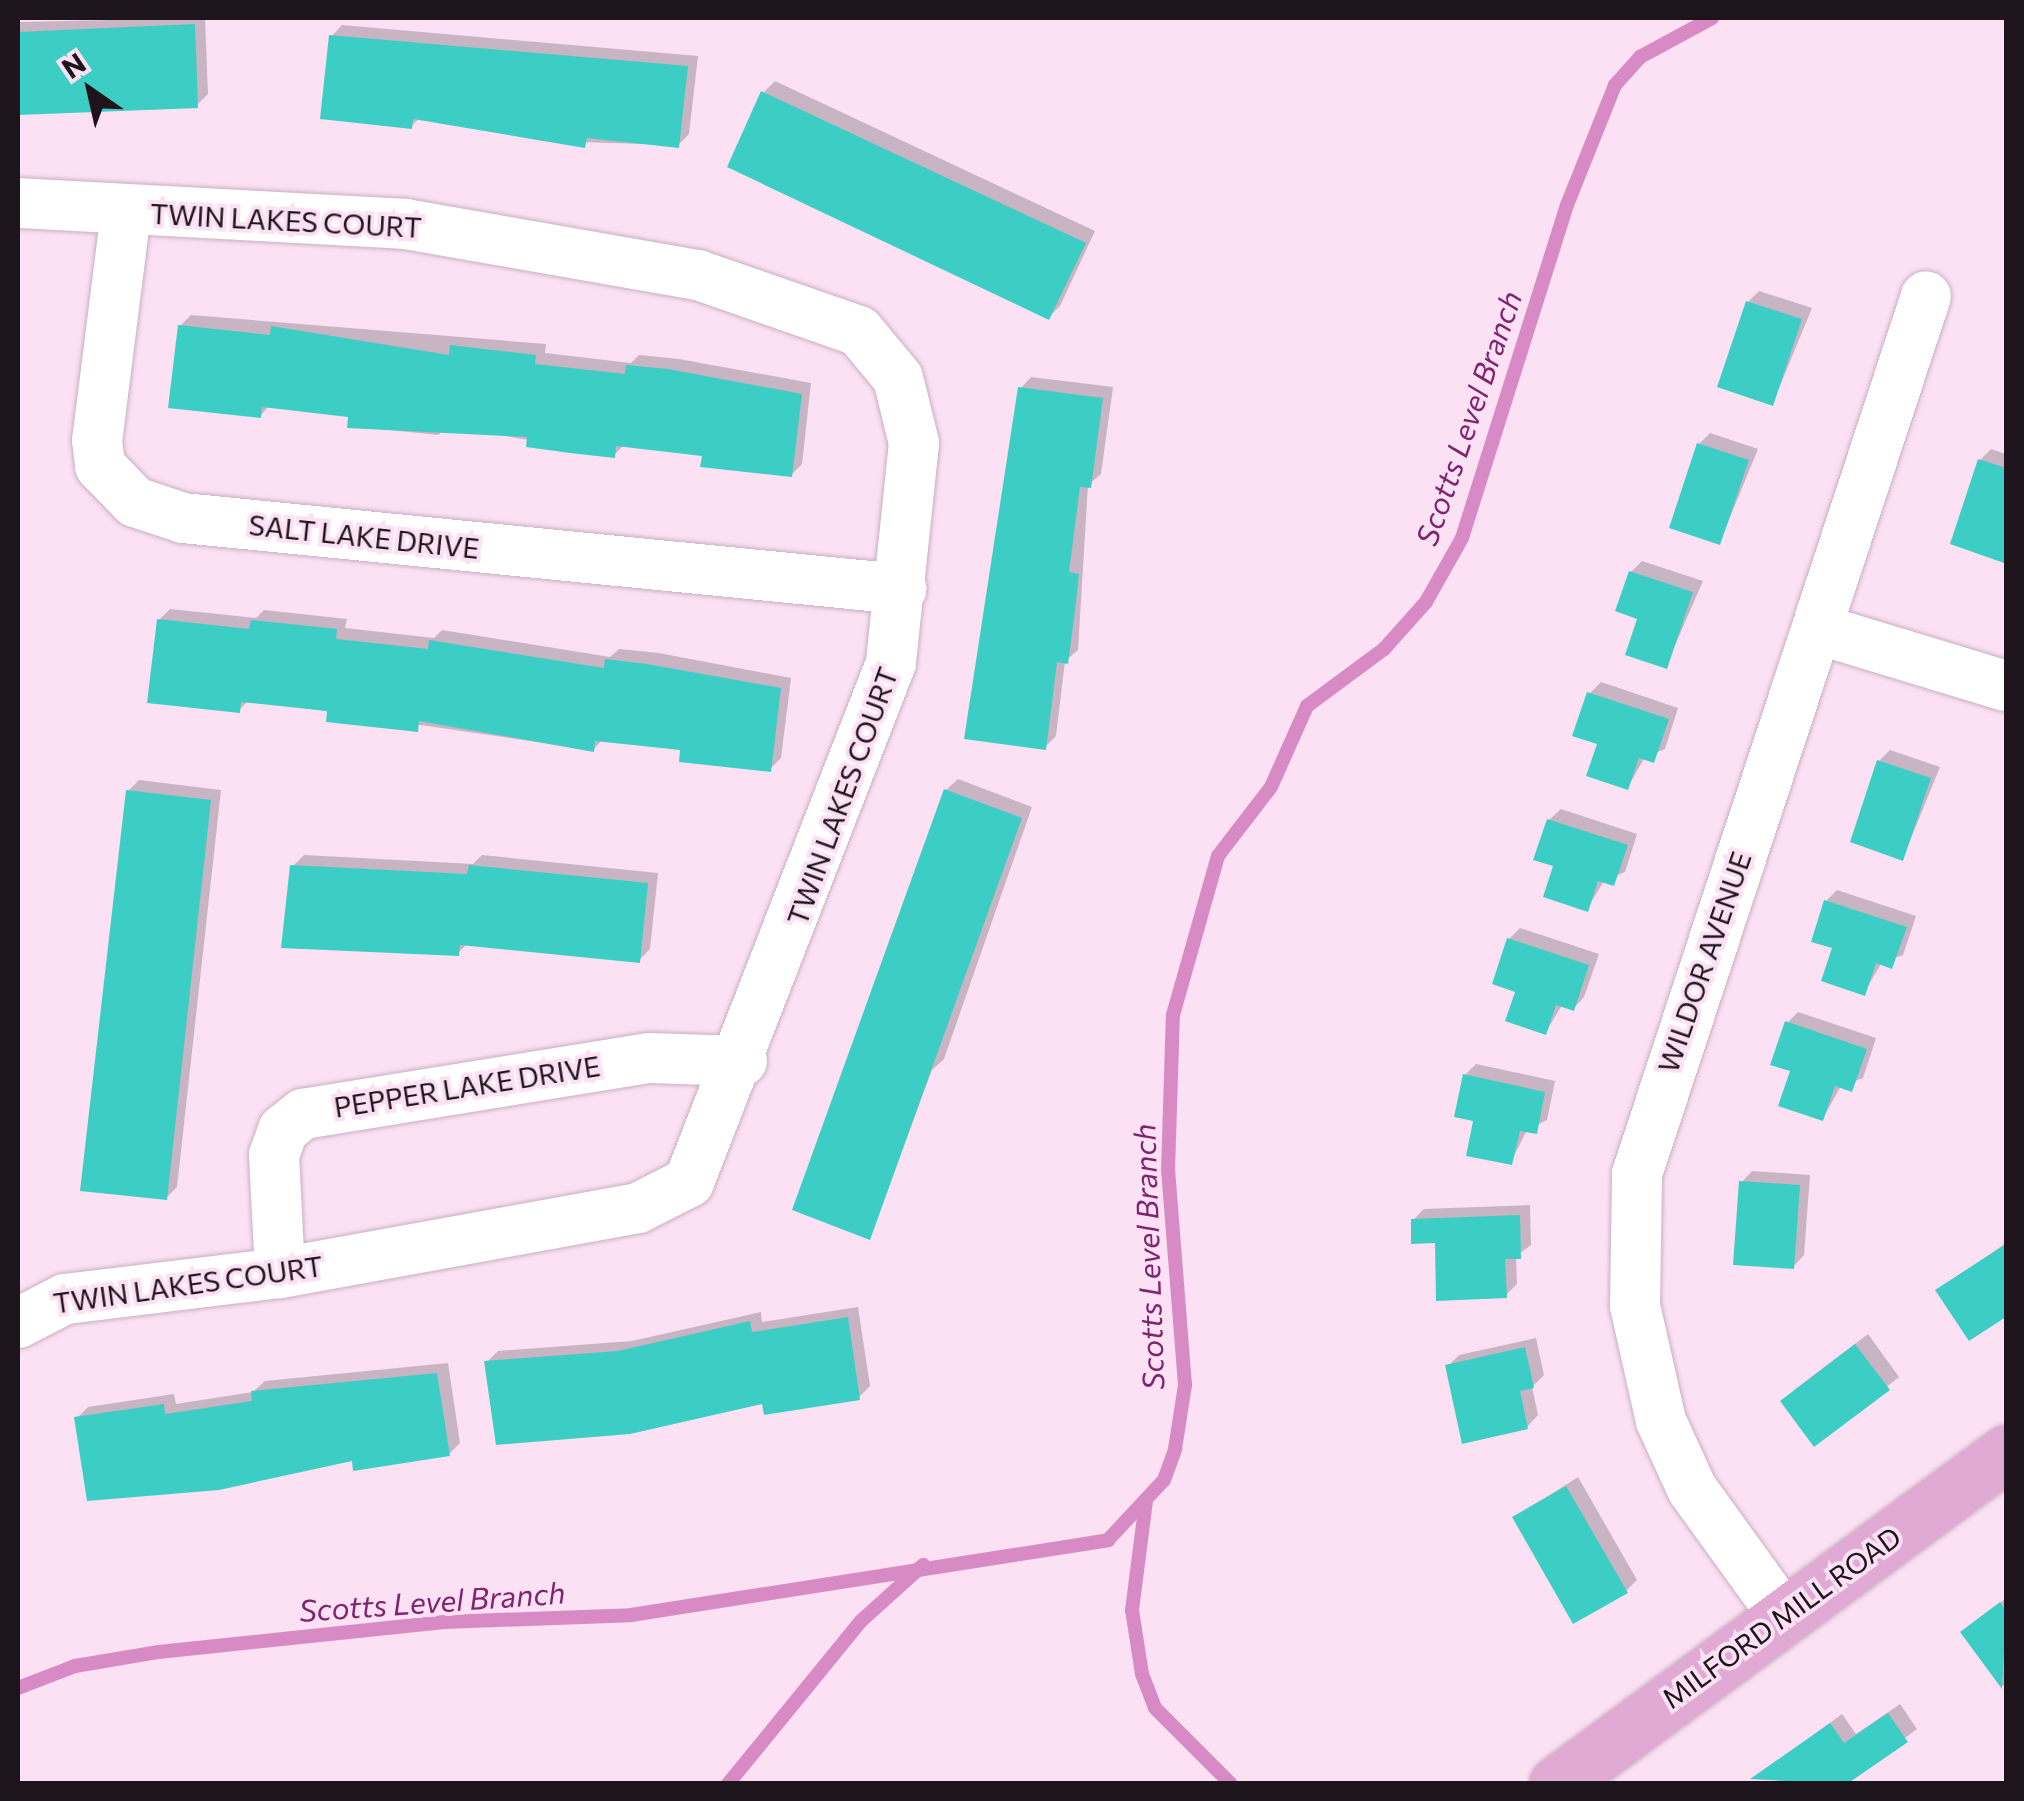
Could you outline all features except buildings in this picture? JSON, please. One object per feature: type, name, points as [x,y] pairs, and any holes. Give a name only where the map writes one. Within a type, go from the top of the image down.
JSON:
[{"type":"main road","name":"MILFORD MILL ROAD","points":[[1557,1784],[2006,1452]]},
{"type":"street","name":"TWIN LAKES COURT","points":[[18,204],[406,224],[540,242],[698,274],[860,332],[898,378],[914,443],[901,589],[866,747],[703,1158],[669,1196],[280,1273],[65,1299],[18,1323]]},
{"type":"street","name":"SALT LAKE DRIVE","points":[[126,212],[97,440],[100,466],[135,502],[183,518],[901,589]]},
{"type":"street","name":"WILDOR AVENUE","points":[[1782,1615],[1692,1489],[1661,1421],[1635,1306],[1632,1240],[1655,1104],[1818,628],[1926,296]]},
{"type":"street","points":[[1818,628],[2006,686]]},
{"type":"street","name":"PEPPER LAKE DRIVE","points":[[280,1273],[274,1155],[283,1130],[303,1114],[649,1058],[742,1060]]},
{"type":"waterway","name":"Scotts Level Branch","points":[[18,1688],[75,1666],[159,1652],[444,1622],[631,1615],[1108,1540],[1164,1480],[1175,1449],[1185,1385],[1168,1171],[1173,1015],[1218,856],[1271,787],[1307,706],[1384,649],[1426,602],[1462,538],[1567,205],[1615,85],[1640,57],[1712,18]]},
{"type":"waterway","points":[[1146,1501],[1132,1610],[1142,1674],[1155,1708],[1231,1784]]},
{"type":"waterway","points":[[728,1784],[861,1621],[923,1565]]}]
